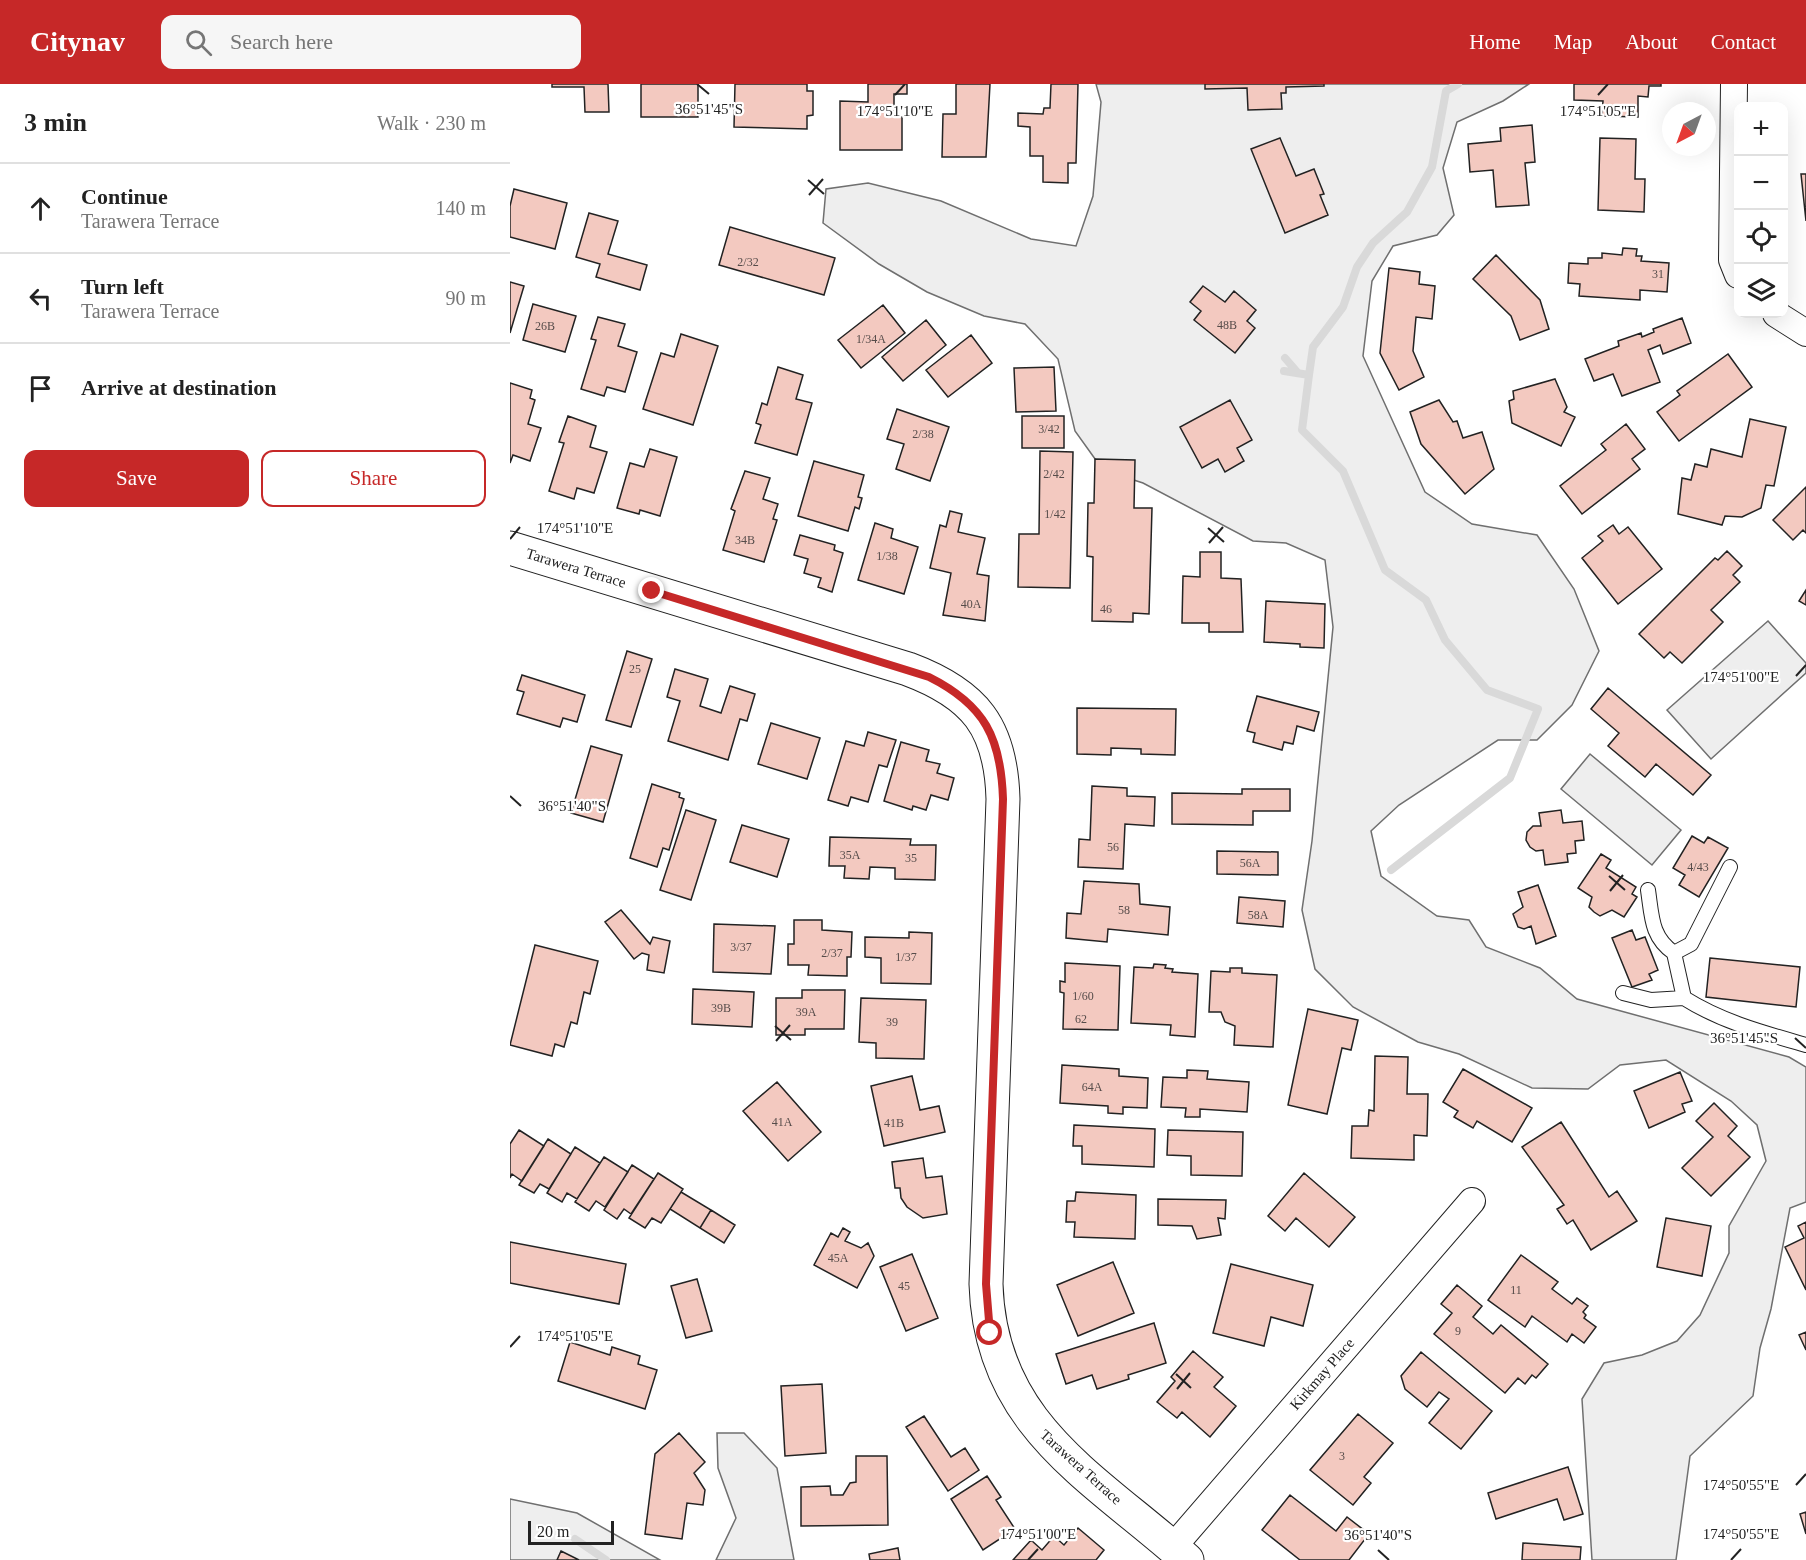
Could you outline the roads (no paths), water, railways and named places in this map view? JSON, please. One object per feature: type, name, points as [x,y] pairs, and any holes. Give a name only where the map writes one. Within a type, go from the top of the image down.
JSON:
[{"type":"street","points":[[1734,84],[1732,260],[1734,265]]},
{"type":"street","points":[[1782,318],[1806,333]]},
{"type":"street","name":"Tarawera Terrace","points":[[510,548],[908,669],[950,687],[980,713],[992,732],[998,752],[1003,799],[986,1284],[990,1333],[1009,1386],[1024,1412],[1043,1435],[1180,1554]]},
{"type":"street","name":"Kirkmay Place","points":[[1180,1554],[1472,1201]]},
{"type":"lane","points":[[1674,953],[1691,944],[1730,867]]},
{"type":"lane","points":[[1648,890],[1654,930],[1662,945],[1674,953],[1684,998]]},
{"type":"lane","points":[[1623,993],[1651,1000],[1684,998],[1705,1011],[1745,1028],[1806,1045]]},
{"type":"waterway","points":[[1309,375],[1313,347],[1343,307],[1357,267],[1373,243],[1407,212],[1432,167],[1446,91],[1458,84]]},
{"type":"waterway","points":[[1285,358],[1298,373]]},
{"type":"waterway","points":[[1284,371],[1309,375],[1302,430],[1343,471],[1385,570],[1426,600],[1445,640],[1487,690],[1538,709],[1510,778],[1391,870]]},
{"type":"waterway","points":[[575,1539],[606,1560]]}]
